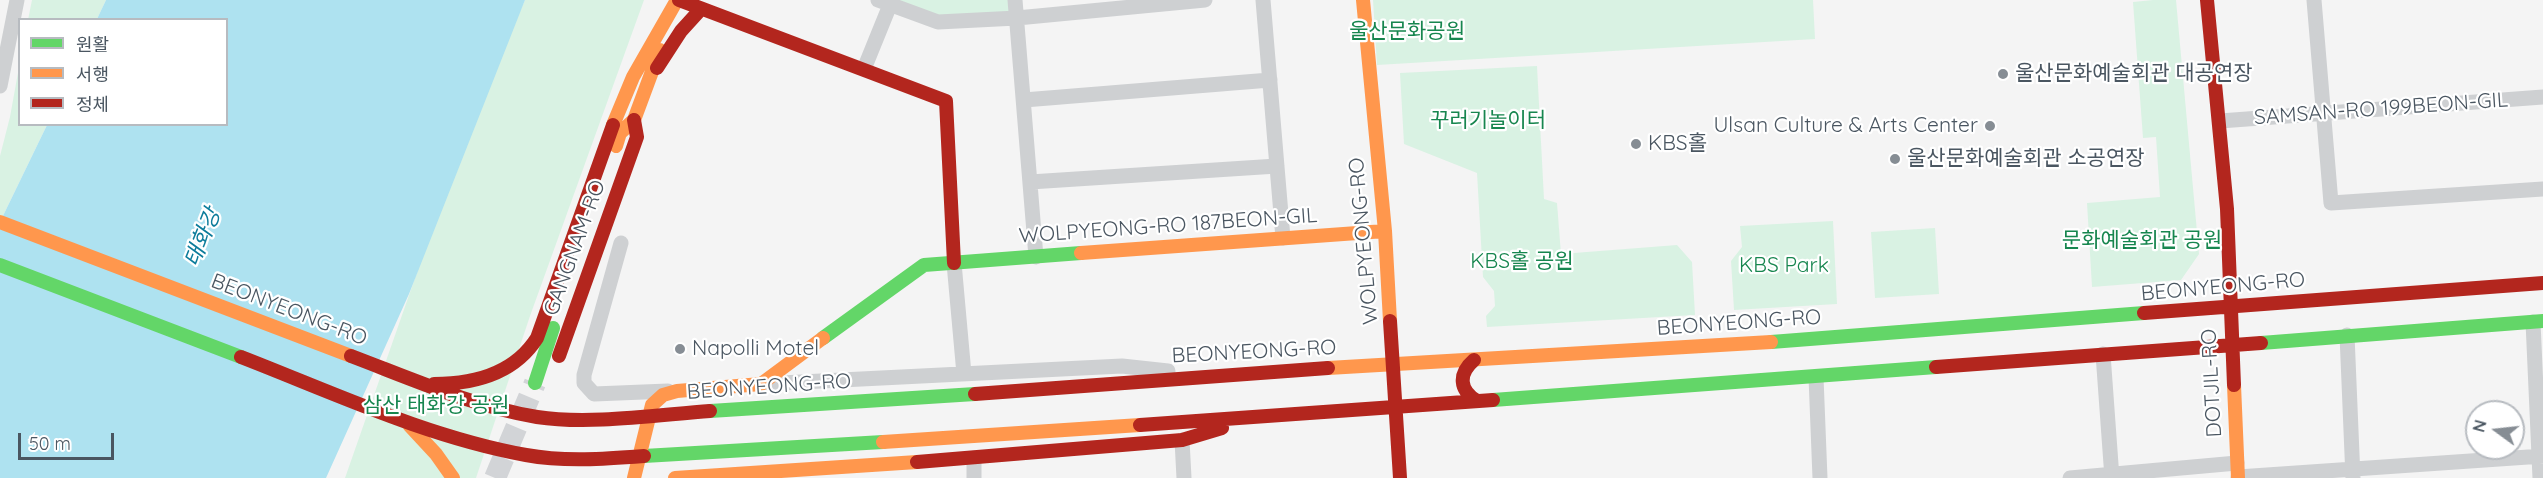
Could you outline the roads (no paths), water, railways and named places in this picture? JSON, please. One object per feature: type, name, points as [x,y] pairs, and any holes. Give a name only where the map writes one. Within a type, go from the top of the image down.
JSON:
[{"type":"main road","points":[[415,381],[449,384],[490,375],[524,356],[537,338],[613,124],[633,77],[678,0],[703,4],[946,100],[954,263]]},
{"type":"main road","name":"GANGNAM-RO","points":[[541,386],[637,137],[634,120],[678,0]]},
{"type":"main road","name":"WOLPYEONG-RO","points":[[1363,0],[1385,231],[1400,478]]},
{"type":"main road","name":"DOTJIL-RO","points":[[2207,0],[2227,209],[2238,473]]},
{"type":"main road","points":[[649,83],[674,40],[703,4]]},
{"type":"main road","name":"BEONYEONG-RO","points":[[0,222],[415,381],[492,407],[539,417],[596,418],[787,408],[1019,392],[1210,375],[1395,366],[1753,343],[2543,283]]},
{"type":"main road","name":"WOLPYEONG-RO 187BEON-GIL","points":[[762,384],[924,265],[1385,231]]},
{"type":"main road","points":[[0,265],[439,433],[503,451],[556,458],[627,458],[790,448],[1477,401],[2538,321]]},
{"type":"main road","points":[[2136,315],[2147,321],[2150,333],[2137,352]]},
{"type":"main road","points":[[1474,360],[1462,372],[1460,381],[1468,396],[1477,401]]},
{"type":"main road","points":[[634,478],[652,405],[663,395],[677,391],[762,384]]},
{"type":"main road","points":[[675,478],[773,475],[1182,440],[1269,415]]},
{"type":"main road","points":[[399,418],[426,441],[453,478]]},
{"type":"street","points":[[0,86],[17,0]]},
{"type":"street","points":[[1015,0],[1036,257]]},
{"type":"street","points":[[864,69],[887,1],[938,22],[1017,18],[1205,0]]},
{"type":"street","points":[[1263,0],[1283,238]]},
{"type":"street","points":[[2314,0],[2331,203],[2543,189]]},
{"type":"street","points":[[1024,100],[1270,80]]},
{"type":"street","name":"SAMSAN-RO 199BEON-GIL","points":[[2220,121],[2543,97]]},
{"type":"street","points":[[1030,182],[1277,166]]},
{"type":"street","points":[[621,243],[584,375],[584,383],[594,394],[677,391]]},
{"type":"street","points":[[954,263],[964,374]]},
{"type":"street","points":[[2538,321],[2540,478]]},
{"type":"street","points":[[2347,335],[2353,473]]},
{"type":"street","points":[[2103,354],[2112,476]]},
{"type":"street","points":[[762,384],[1122,366],[1210,375]]},
{"type":"street","points":[[1816,377],[1820,478]]},
{"type":"street","points":[[1182,440],[1184,478]]},
{"type":"street","points":[[2070,478],[2440,470],[2541,456]]},
{"type":"street","points":[[974,458],[974,478]]},
{"type":"water","name":"태화강","points":[[106,0],[525,0],[409,294],[326,478],[0,478],[0,222],[47,126],[228,126],[228,18],[97,18]]},
{"type":"tunnel","points":[[495,478],[535,383]]},
{"type":"place","name":"울산문화예술회관 대공연장","points":[[2003,74]]},
{"type":"place","name":"Ulsan Culture & Arts Center","points":[[1990,126]]},
{"type":"place","name":"KBS홀","points":[[1636,144]]},
{"type":"place","name":"울산문화예술회관 소공연장","points":[[1895,159]]},
{"type":"place","name":"Napolli Motel","points":[[680,349]]},
{"type":"park label","name":"울산문화공원","points":[[1407,32]]},
{"type":"park label","name":"꾸러기놀이터","points":[[1488,121]]},
{"type":"park label","name":"문화예술회관 공원","points":[[2142,241]]},
{"type":"park label","name":"KBS홀 공원","points":[[1522,262]]},
{"type":"park label","name":"KBS Park","points":[[1784,266]]},
{"type":"park label","name":"삼산 태화강 공원","points":[[436,406]]}]
